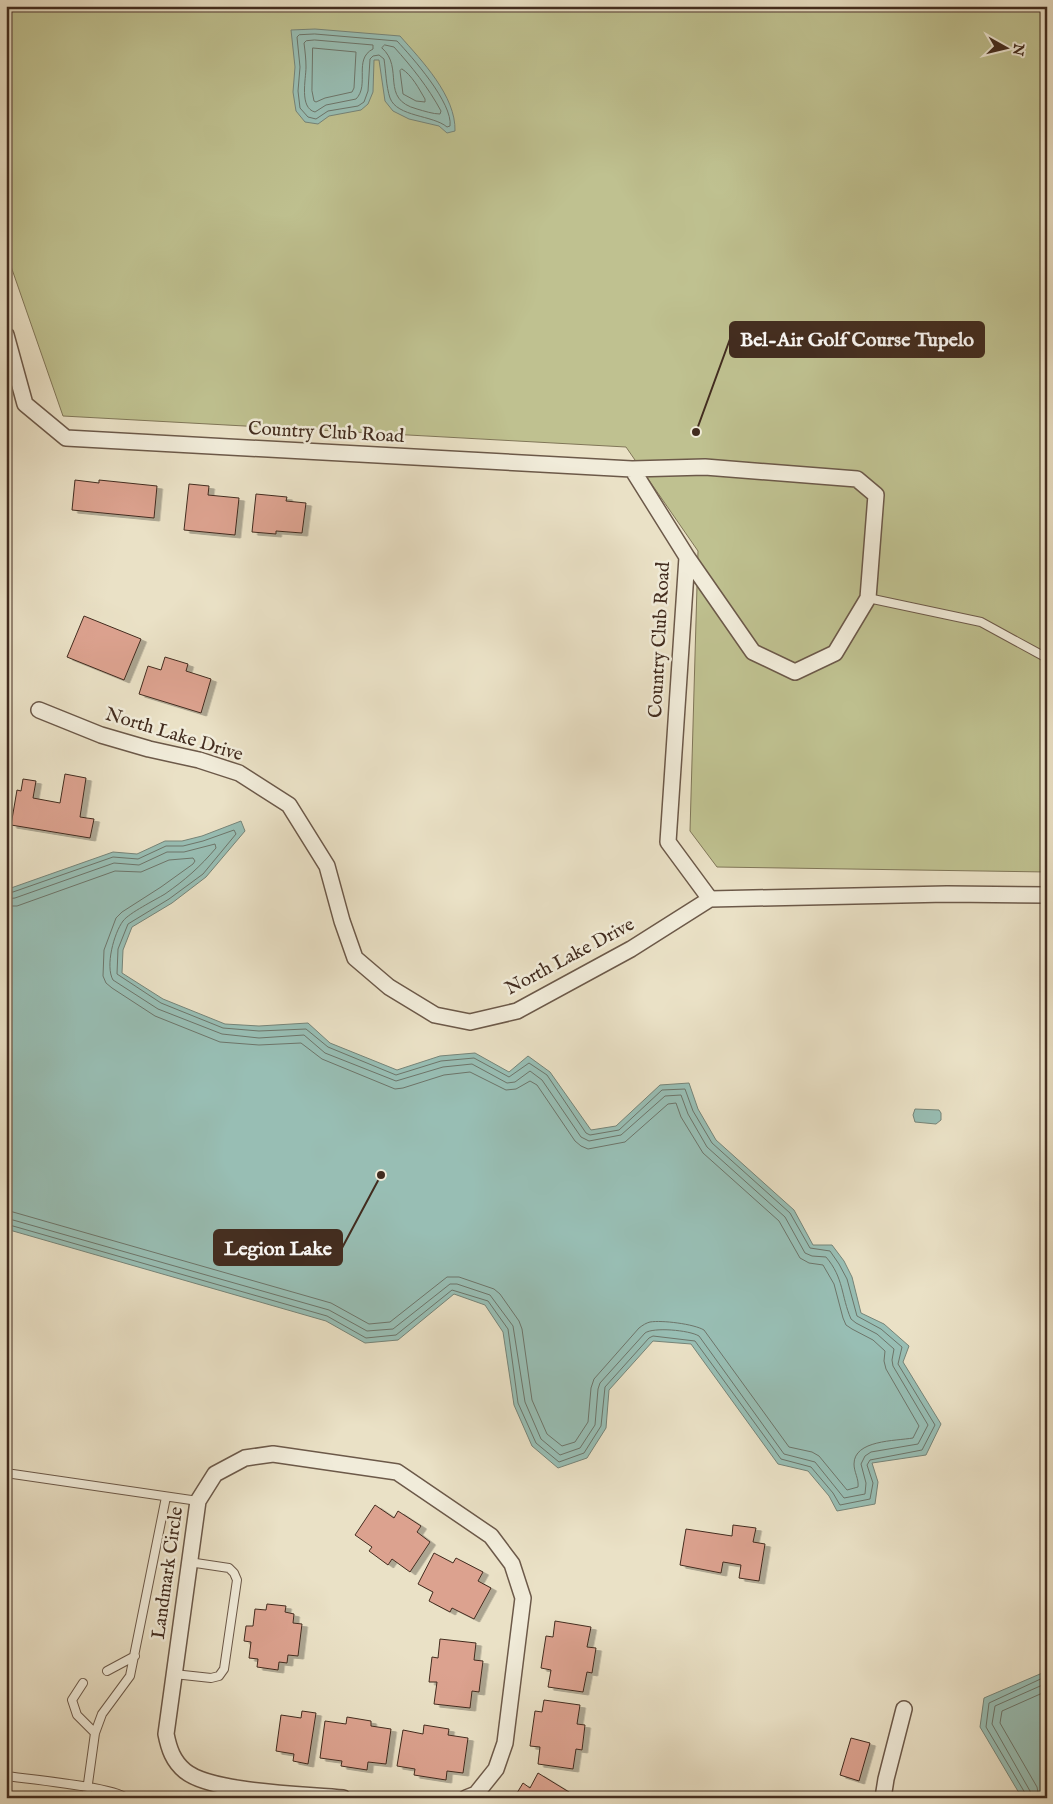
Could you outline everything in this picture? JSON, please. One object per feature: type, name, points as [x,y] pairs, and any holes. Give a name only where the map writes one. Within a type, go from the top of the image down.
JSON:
[{"type":"street","name":"Country Club Road","points":[[6,335],[26,404],[66,438],[632,469],[687,557],[668,842],[710,899]]},
{"type":"street","points":[[632,469],[705,467],[857,479],[876,495],[868,598],[834,653],[795,672],[753,652],[687,557]]},
{"type":"street","name":"North Lake Drive","points":[[40,710],[101,735],[149,749],[199,760],[239,773],[289,805],[326,866],[342,921],[356,958],[389,988],[435,1015],[470,1022],[517,1011],[631,948],[710,899]]},
{"type":"street","points":[[710,899],[947,894],[1047,895]]},
{"type":"street","name":"Landmark Circle","points":[[343,1798],[218,1791],[184,1770],[170,1753],[166,1734],[198,1501],[215,1474],[245,1458],[273,1454],[397,1472],[491,1536],[512,1564],[523,1598],[505,1743],[496,1769],[476,1794],[466,1798]]},
{"type":"street","points":[[883,1798],[904,1708]]},
{"type":"lane","points":[[868,598],[981,622],[1047,658]]},
{"type":"lane","points":[[6,1473],[198,1501]]},
{"type":"lane","points":[[86,1798],[95,1733],[102,1714],[130,1676],[166,1497]]},
{"type":"lane","points":[[174,1674],[211,1678],[218,1676],[224,1669],[237,1580],[229,1568],[190,1562]]},
{"type":"lane","points":[[106,1671],[135,1656]]},
{"type":"lane","points":[[83,1683],[72,1700],[77,1715],[95,1733]]},
{"type":"lane","points":[[6,1776],[88,1787],[123,1795],[126,1798]]},
{"type":"green space","points":[[6,6],[1047,6],[1047,872],[717,867],[690,831],[698,551],[626,447],[63,416],[6,252]]},
{"type":"water","points":[[315,29],[400,36],[444,92],[454,118],[455,131],[447,133],[439,126],[409,119],[393,111],[385,101],[379,60],[374,60],[373,92],[368,104],[361,110],[329,116],[318,124],[305,122],[296,111],[293,92],[295,67],[291,30]]},
{"type":"water","points":[[241,821],[245,831],[206,877],[172,903],[132,927],[123,950],[122,973],[163,999],[225,1024],[259,1026],[308,1023],[330,1043],[397,1070],[440,1056],[475,1053],[509,1072],[528,1056],[550,1072],[591,1130],[616,1126],[660,1085],[689,1083],[698,1109],[716,1140],[794,1210],[813,1245],[832,1245],[844,1261],[852,1277],[861,1313],[884,1324],[909,1346],[903,1362],[941,1424],[926,1455],[872,1463],[878,1482],[875,1504],[837,1511],[829,1496],[808,1471],[778,1464],[691,1344],[653,1341],[609,1390],[606,1428],[587,1458],[558,1468],[532,1446],[514,1405],[503,1332],[485,1305],[454,1294],[398,1340],[365,1343],[326,1321],[6,1229],[6,887],[11,888],[113,852],[137,854],[165,841],[182,841],[202,836]]},
{"type":"water","points":[[915,1109],[939,1110],[941,1120],[936,1124],[915,1122],[913,1115]]},
{"type":"water","points":[[1047,1671],[1047,1798],[1022,1798],[980,1727],[984,1698]]},
{"type":"building","points":[[75,480],[99,483],[99,480],[157,486],[154,518],[72,510]]},
{"type":"building","points":[[189,484],[209,486],[208,495],[239,498],[235,535],[184,530]]},
{"type":"building","points":[[256,494],[287,497],[286,501],[306,503],[302,533],[276,531],[276,534],[252,532]]},
{"type":"building","points":[[84,616],[141,639],[124,680],[67,657]]},
{"type":"building","points":[[165,657],[188,664],[186,671],[211,679],[201,713],[139,694],[148,666],[161,670]]},
{"type":"building","points":[[65,774],[86,778],[80,817],[94,819],[90,838],[11,825],[17,790],[21,791],[23,779],[36,781],[33,798],[60,803]]},
{"type":"building","points":[[375,1505],[394,1518],[398,1511],[421,1526],[417,1532],[430,1542],[410,1572],[392,1559],[388,1565],[369,1551],[372,1547],[355,1535]]},
{"type":"building","points":[[733,1525],[756,1528],[753,1542],[765,1544],[759,1581],[739,1578],[741,1565],[723,1562],[721,1573],[680,1565],[686,1529],[732,1536]]},
{"type":"building","points":[[434,1553],[453,1563],[456,1558],[483,1572],[478,1581],[491,1588],[474,1619],[452,1608],[450,1612],[429,1601],[433,1592],[418,1584]]},
{"type":"building","points":[[267,1604],[286,1606],[285,1612],[294,1614],[293,1623],[302,1624],[298,1656],[288,1655],[287,1663],[279,1662],[278,1670],[257,1667],[258,1659],[249,1658],[251,1642],[244,1641],[246,1626],[253,1626],[255,1609],[266,1610]]},
{"type":"building","points":[[555,1621],[591,1627],[587,1647],[596,1648],[592,1673],[587,1672],[583,1692],[548,1687],[551,1670],[541,1668],[546,1636],[553,1637]]},
{"type":"building","points":[[440,1639],[476,1643],[474,1660],[483,1661],[479,1692],[472,1691],[470,1708],[434,1704],[437,1682],[429,1682],[432,1657],[438,1658]]},
{"type":"building","points":[[544,1700],[580,1705],[577,1724],[585,1725],[582,1750],[576,1749],[573,1769],[538,1764],[540,1747],[530,1746],[535,1711],[542,1712]]},
{"type":"building","points":[[302,1711],[316,1713],[308,1764],[293,1761],[294,1754],[276,1751],[281,1715],[301,1718]]},
{"type":"building","points":[[347,1717],[371,1721],[371,1726],[391,1729],[386,1764],[368,1762],[367,1770],[341,1766],[342,1761],[320,1758],[325,1721],[346,1724]]},
{"type":"building","points":[[424,1725],[449,1729],[448,1735],[468,1738],[463,1773],[447,1771],[446,1780],[414,1775],[415,1769],[397,1766],[403,1730],[423,1734]]},
{"type":"building","points":[[851,1738],[870,1743],[859,1781],[840,1775]]},
{"type":"building","points":[[538,1773],[569,1792],[566,1798],[514,1798],[523,1783],[530,1788]]},
{"type":"building","points":[[821,1795],[842,1798],[820,1798]]},
{"type":"place","name":"Bel-Air Golf Course Tupelo","points":[[696,432]]},
{"type":"place","name":"Legion Lake","points":[[381,1175]]}]
